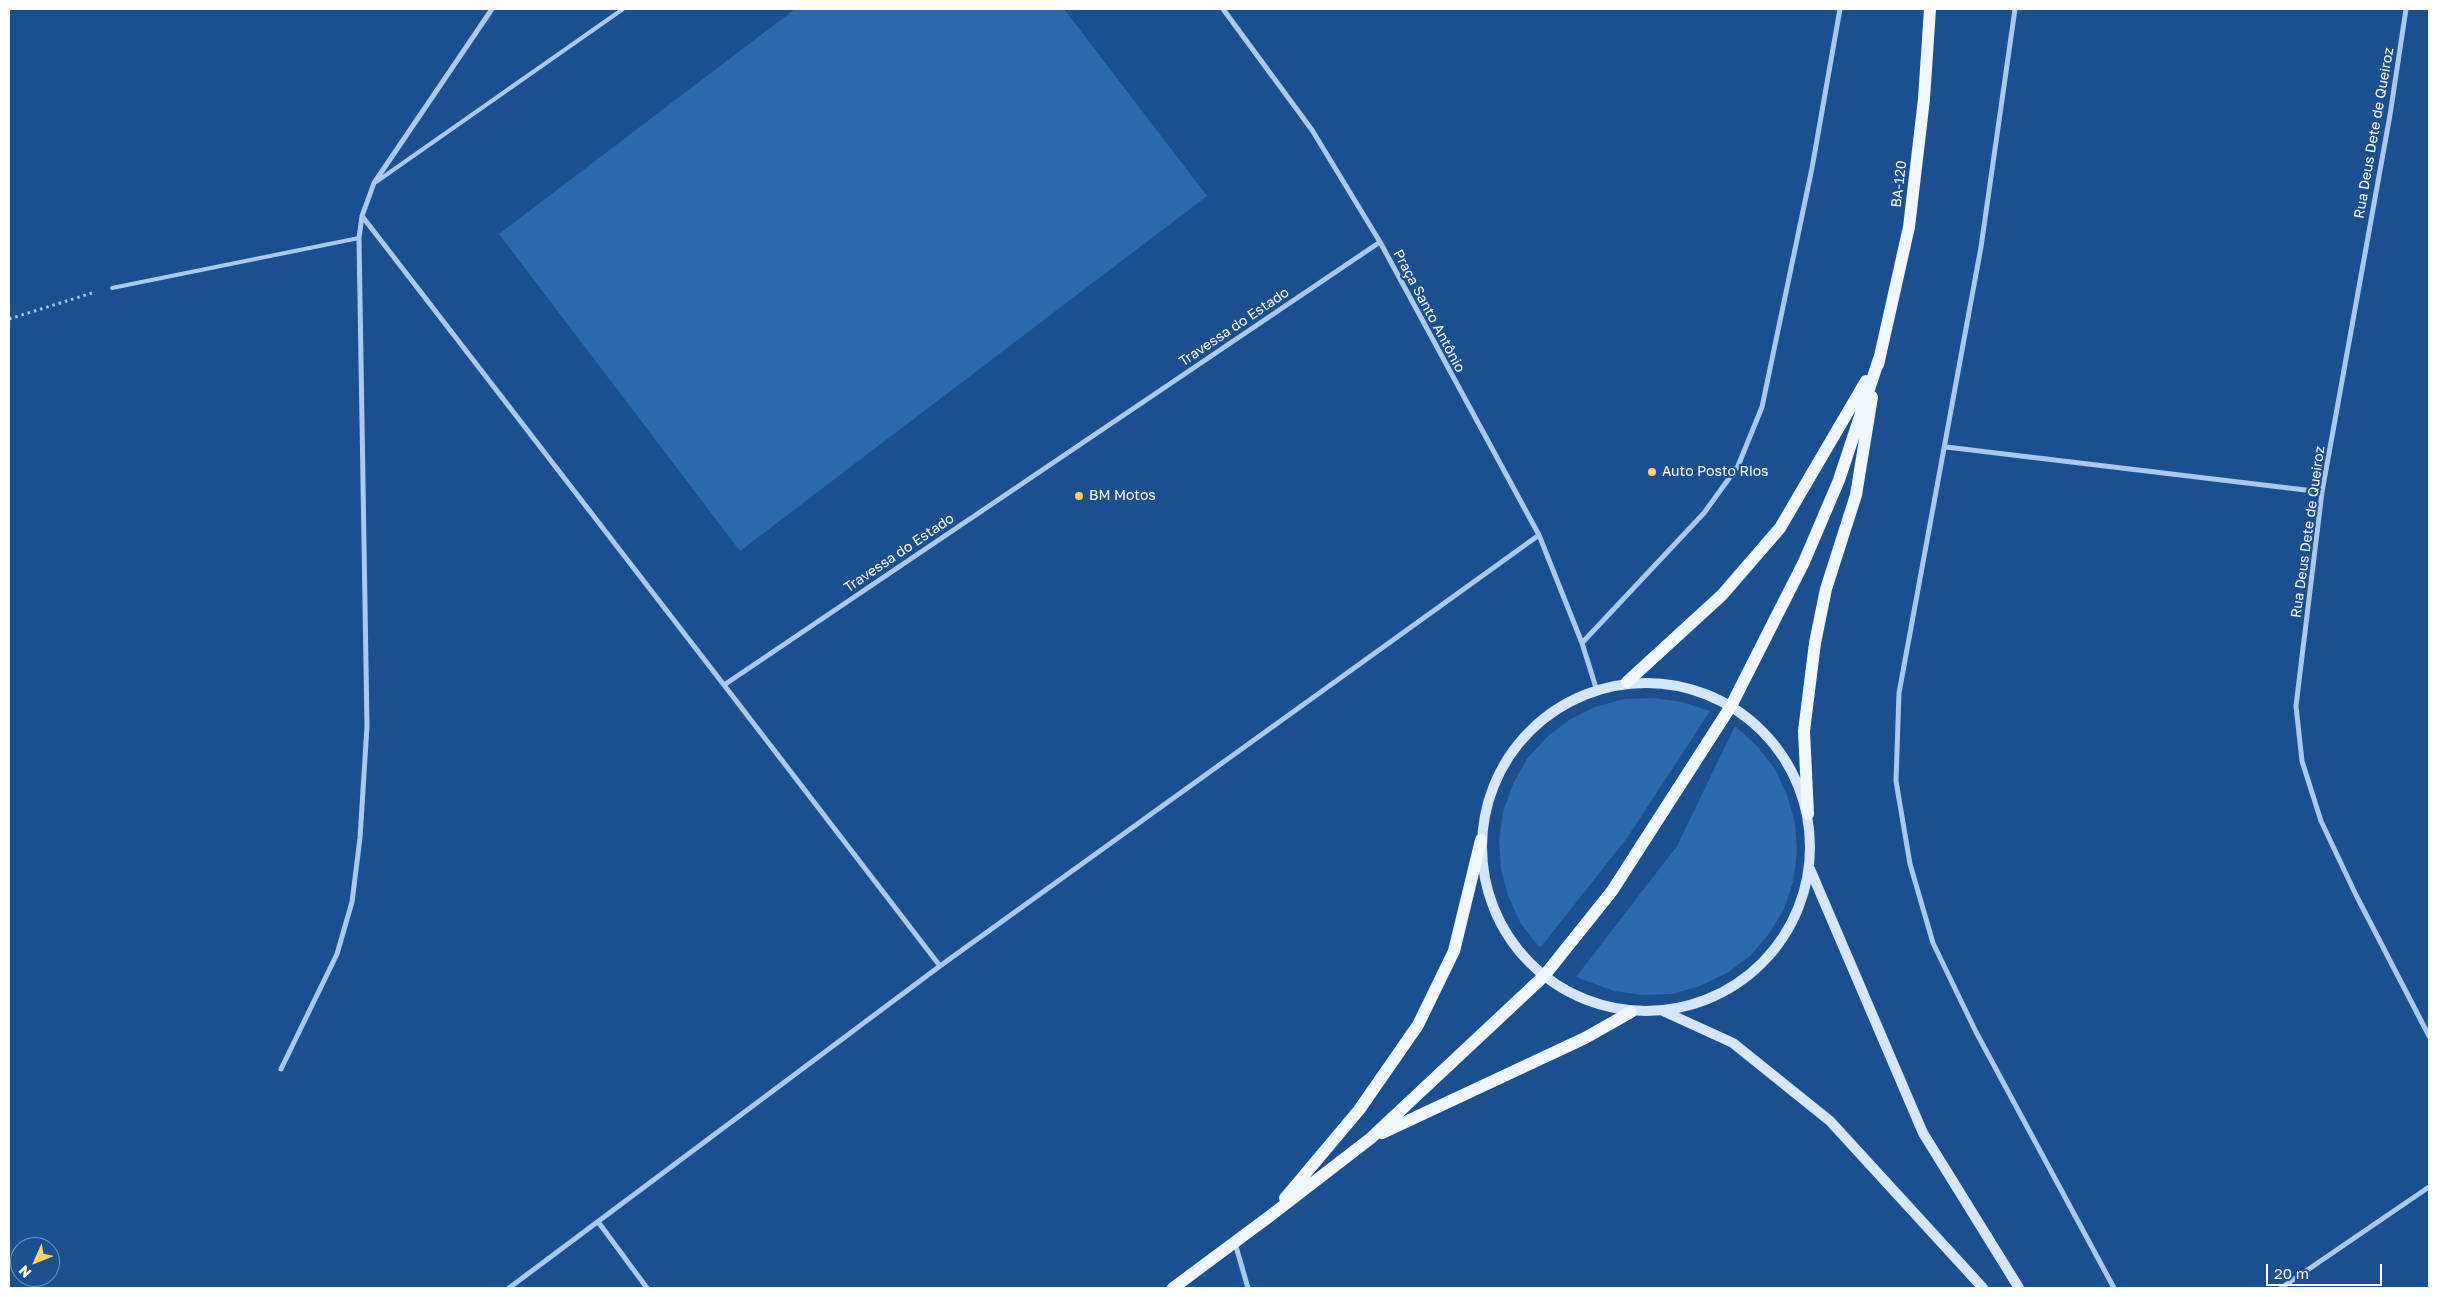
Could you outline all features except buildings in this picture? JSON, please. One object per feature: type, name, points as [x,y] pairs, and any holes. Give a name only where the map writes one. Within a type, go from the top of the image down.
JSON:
[{"type":"main road","name":"BA-120","points":[[1173,1288],[1371,1138],[1544,976],[1612,891],[1731,706],[1808,553],[1839,480],[1879,359],[1909,227],[1924,99],[1930,9]]},
{"type":"main road","points":[[1627,682],[1722,595],[1780,528],[1879,359]]},
{"type":"main road","points":[[1481,840],[1486,888],[1507,934],[1524,957],[1544,976],[1576,996],[1631,1012],[1663,1011],[1702,1003],[1743,981],[1772,955],[1799,912],[1810,869],[1804,731],[1815,643],[1826,589],[1856,496],[1879,359]]},
{"type":"main road","points":[[1270,1216],[1358,1110],[1418,1025],[1454,951],[1495,779],[1527,731],[1566,702],[1627,682],[1696,690],[1731,706],[1769,737],[1788,763],[1808,814]]},
{"type":"main road","points":[[1810,869],[1923,1133],[2019,1288]]},
{"type":"main road","points":[[1663,1011],[1734,1043],[1830,1121],[1983,1288]]},
{"type":"main road","points":[[1371,1138],[1584,1038],[1631,1012]]},
{"type":"street","points":[[281,1069],[337,954],[352,902],[360,838],[367,726],[359,238],[362,216],[374,183],[492,9]]},
{"type":"street","name":"Praça Santo Antônio","points":[[1223,9],[1312,130],[1380,242],[1539,535],[1582,643],[1597,691]]},
{"type":"street","points":[[1582,643],[1704,513],[1738,466],[1764,397],[1812,168],[1840,9]]},
{"type":"street","points":[[2015,9],[1981,247],[1946,447],[1899,693],[1896,781],[1910,864],[1933,944],[1976,1032],[2114,1288]]},
{"type":"street","name":"Rua Deus Dete de Queiroz","points":[[2406,9],[2388,124],[2322,492],[2305,647],[2296,706],[2302,761],[2321,821],[2356,895],[2429,1036]]},
{"type":"street","points":[[362,216],[940,966]]},
{"type":"street","name":"Travessa do Estado","points":[[724,685],[1380,242]]},
{"type":"street","points":[[1946,447],[2322,492]]},
{"type":"street","points":[[509,1288],[599,1223],[940,966],[1539,535]]},
{"type":"street","points":[[2281,1288],[2429,1187]]},
{"type":"street","points":[[599,1223],[647,1288]]},
{"type":"street","points":[[1234,1243],[1248,1288]]},
{"type":"lane","points":[[374,183],[623,9]]},
{"type":"lane","points":[[112,288],[359,238]]},
{"type":"path","points":[[9,318],[112,288]]},
{"type":"shaded area","points":[[795,9],[1064,9],[1207,196],[740,551],[499,234]]},
{"type":"shaded area","points":[[1653,698],[1682,702],[1710,711],[1627,838],[1540,948],[1521,924],[1509,898],[1501,870],[1499,841],[1503,812],[1513,784],[1527,759],[1547,737],[1569,720],[1595,707],[1624,699]]},
{"type":"shaded area","points":[[1735,726],[1757,746],[1775,769],[1787,795],[1795,823],[1797,852],[1793,882],[1784,909],[1769,934],[1750,956],[1727,973],[1700,986],[1672,994],[1643,995],[1614,991],[1576,977],[1677,846]]},
{"type":"place","name":"Auto Posto Rios","points":[[1652,472]]},
{"type":"place","name":"BM Motos","points":[[1079,496]]}]
